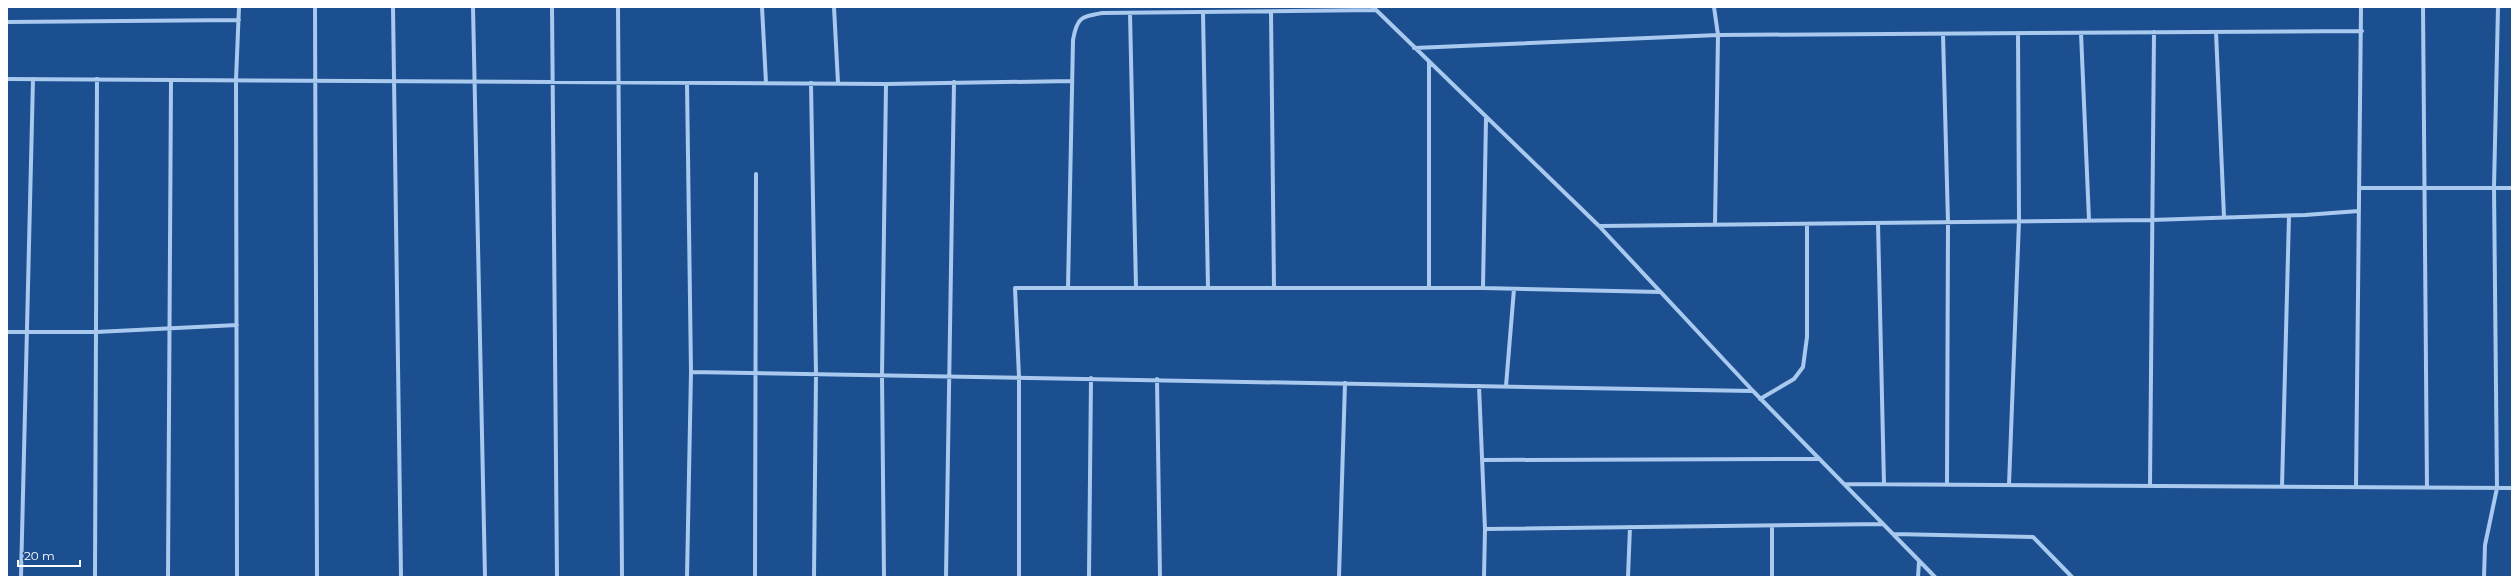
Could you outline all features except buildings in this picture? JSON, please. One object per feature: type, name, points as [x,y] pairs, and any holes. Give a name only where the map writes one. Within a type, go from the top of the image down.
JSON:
[{"type":"street","points":[[237,577],[236,80],[239,7]]},
{"type":"street","points":[[315,7],[317,577]]},
{"type":"street","points":[[393,7],[401,577]]},
{"type":"street","points":[[473,7],[485,577]]},
{"type":"street","points":[[552,7],[557,577]]},
{"type":"street","points":[[618,7],[620,82],[622,577]]},
{"type":"street","points":[[762,7],[766,83]]},
{"type":"street","points":[[834,7],[838,83]]},
{"type":"street","points":[[1714,7],[1718,35],[1715,225]]},
{"type":"street","points":[[2356,487],[2362,32],[2361,7]]},
{"type":"street","points":[[2423,7],[2423,188],[2427,488]]},
{"type":"street","points":[[2484,577],[2485,545],[2497,488],[2494,187],[2498,7]]},
{"type":"street","points":[[1068,288],[1072,81],[1076,24],[1083,17],[1130,12],[1271,12],[1374,9],[1599,226],[1752,391],[1935,577]]},
{"type":"street","points":[[1130,12],[1136,288]]},
{"type":"street","points":[[1203,12],[1208,288]]},
{"type":"street","points":[[1271,12],[1274,288]]},
{"type":"street","points":[[7,22],[239,20]]},
{"type":"street","points":[[2150,486],[2151,220],[2154,32]]},
{"type":"street","points":[[2216,32],[2224,218]]},
{"type":"street","points":[[1414,48],[1718,35],[2362,32]]},
{"type":"street","points":[[2009,485],[2019,220],[2018,33]]},
{"type":"street","points":[[2081,33],[2089,220]]},
{"type":"street","points":[[1943,34],[1948,222],[1947,485]]},
{"type":"street","points":[[1429,62],[1429,288]]},
{"type":"street","points":[[7,79],[886,84],[1072,81]]},
{"type":"street","points":[[21,577],[33,79]]},
{"type":"street","points":[[95,577],[97,79]]},
{"type":"street","points":[[168,577],[171,80]]},
{"type":"street","points":[[946,577],[948,376],[954,82]]},
{"type":"street","points":[[687,83],[691,372],[687,577]]},
{"type":"street","points":[[811,83],[816,374],[814,577]]},
{"type":"street","points":[[884,577],[882,375],[886,84]]},
{"type":"street","points":[[1483,288],[1486,118]]},
{"type":"street","points":[[755,577],[754,373],[756,174]]},
{"type":"street","points":[[2360,188],[2512,188]]},
{"type":"street","points":[[1599,226],[2019,220],[2151,220],[2289,216],[2359,211]]},
{"type":"street","points":[[2282,487],[2289,216]]},
{"type":"street","points":[[1878,223],[1884,484]]},
{"type":"street","points":[[1760,399],[1794,379],[1803,367],[1807,337],[1807,224]]},
{"type":"street","points":[[1019,577],[1019,377],[1015,288],[1483,288],[1660,292]]},
{"type":"street","points":[[1506,386],[1514,289]]},
{"type":"street","points":[[7,332],[96,332],[170,327],[237,325]]},
{"type":"street","points":[[691,372],[1157,379],[1752,391]]},
{"type":"street","points":[[1089,577],[1091,378]]},
{"type":"street","points":[[1157,379],[1160,577]]},
{"type":"street","points":[[1340,577],[1345,383]]},
{"type":"street","points":[[1479,386],[1485,529],[1484,577]]},
{"type":"street","points":[[1482,460],[1819,459]]},
{"type":"street","points":[[1844,484],[2512,488]]},
{"type":"street","points":[[1485,529],[1884,524]]},
{"type":"street","points":[[1772,526],[1772,577]]},
{"type":"street","points":[[1628,577],[1630,527]]},
{"type":"street","points":[[1893,534],[2033,536],[2072,577]]},
{"type":"street","points":[[1918,577],[1919,561]]}]
